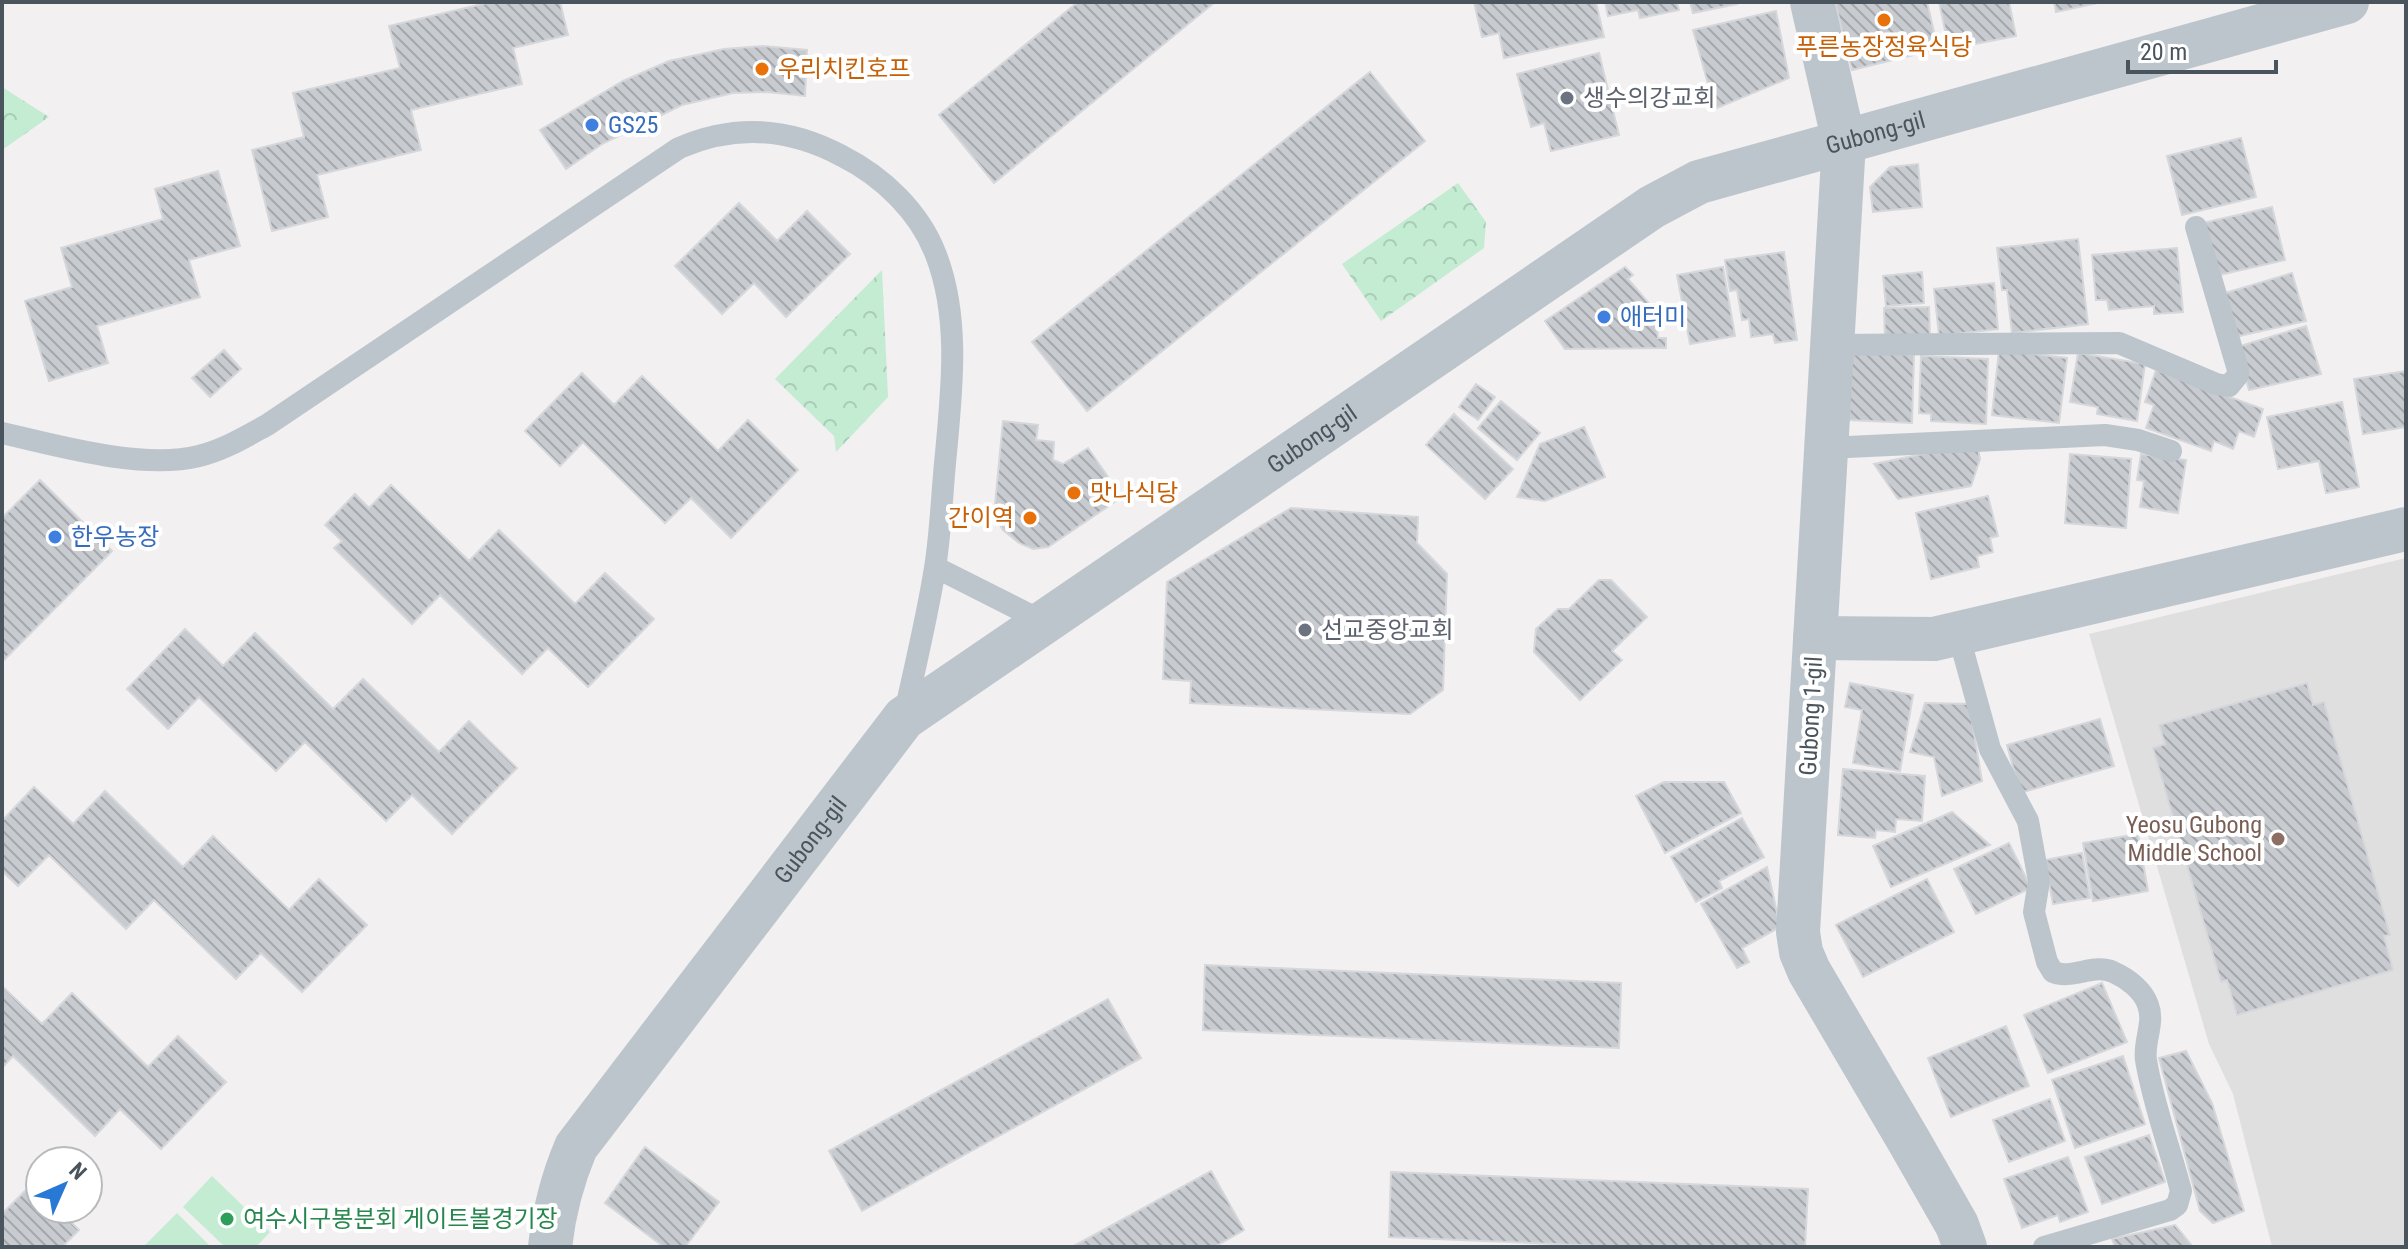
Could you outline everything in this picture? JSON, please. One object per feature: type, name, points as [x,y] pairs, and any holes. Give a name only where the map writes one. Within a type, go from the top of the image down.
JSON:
[{"type":"street","name":"Gubong 1-gil","points":[[1812,2],[1844,142],[1798,932],[1801,952],[1809,971],[1957,1225],[1965,1247]]},
{"type":"street","name":"Gubong-gil","points":[[550,1247],[553,1215],[562,1180],[576,1147],[904,718],[1652,207],[1699,182],[2345,2]]},
{"type":"street","points":[[1815,638],[1934,639],[2406,529]]},
{"type":"lane","points":[[2,433],[146,460],[197,457],[221,450],[267,425],[679,148],[730,132],[753,131],[813,142],[832,150],[887,186],[913,215],[935,252],[947,291],[952,337],[950,408],[935,567],[904,718]]},
{"type":"lane","points":[[1832,345],[2119,343],[2216,384],[2229,386],[2238,375],[2238,370],[2196,227]]},
{"type":"lane","points":[[1826,448],[2105,435],[2138,440],[2171,451]]},
{"type":"lane","points":[[935,567],[1044,622]]},
{"type":"lane","points":[[1958,633],[1990,749],[2028,821],[2039,881],[2034,912],[2047,962],[2053,972],[2063,975],[2101,969],[2112,971],[2138,988],[2147,1001],[2150,1014],[2146,1059],[2181,1191],[2177,1205],[2170,1210],[2044,1247]]},
{"type":"shaded area","name":"Yeosu Gubong Middle School","points":[[2406,558],[2406,1247],[2272,1247],[2233,1094],[2209,1044],[2089,634]]},
{"type":"green space","points":[[2,87],[49,117],[2,150]]},
{"type":"green space","points":[[1458,183],[1486,222],[1484,248],[1381,321],[1342,264]]},
{"type":"green space","points":[[882,270],[888,397],[836,452],[834,436],[775,379]]},
{"type":"green space","name":"여수시구봉분회 게이트볼경기장","points":[[212,1176],[270,1232],[256,1247],[225,1247],[183,1207]]},
{"type":"green space","points":[[177,1213],[211,1247],[143,1247]]},
{"type":"building","points":[[491,2],[560,2],[568,35],[513,48],[522,84],[411,110],[421,150],[317,175],[328,217],[272,231],[252,150],[304,137],[293,93],[400,68],[389,26]]},
{"type":"building","points":[[1078,2],[1215,2],[994,183],[939,115]]},
{"type":"building","points":[[1474,2],[1596,2],[1604,37],[1504,58],[1499,33],[1482,37]]},
{"type":"building","points":[[1605,2],[1677,2],[1679,10],[1640,18],[1638,10],[1608,16]]},
{"type":"building","points":[[1690,2],[1736,2],[1737,4],[1693,13]]},
{"type":"building","points":[[1835,2],[1927,2],[1938,49],[1852,70]]},
{"type":"building","points":[[1939,2],[2009,2],[2016,36],[1949,49]]},
{"type":"building","points":[[2054,2],[2102,2],[2056,12]]},
{"type":"building","points":[[1776,11],[1789,78],[1715,109],[1693,30]]},
{"type":"building","points":[[763,46],[807,50],[805,96],[767,92],[733,93],[682,105],[602,144],[566,169],[540,130],[623,81],[669,61],[724,49]]},
{"type":"building","name":"생수의강교회","points":[[1599,53],[1619,135],[1551,151],[1544,123],[1531,127],[1517,74]]},
{"type":"building","points":[[1370,72],[1425,141],[1087,411],[1032,342]]},
{"type":"building","points":[[2241,138],[2256,197],[2182,215],[2167,156]]},
{"type":"building","points":[[1918,164],[1922,207],[1873,212],[1870,187],[1890,167]]},
{"type":"building","points":[[218,171],[240,246],[189,260],[200,297],[97,326],[108,363],[49,381],[25,301],[72,287],[61,248],[163,219],[155,189]]},
{"type":"building","points":[[739,203],[777,241],[807,211],[850,254],[786,317],[754,283],[722,314],[675,266]]},
{"type":"building","points":[[2272,207],[2285,260],[2215,276],[2203,223]]},
{"type":"building","points":[[2078,239],[2088,324],[2012,333],[2007,290],[2002,290],[1997,248]]},
{"type":"building","points":[[2177,248],[2183,312],[2154,314],[2154,306],[2109,310],[2107,300],[2096,300],[2092,255]]},
{"type":"building","points":[[1784,252],[1797,340],[1775,343],[1773,334],[1751,337],[1749,319],[1742,320],[1737,290],[1730,291],[1725,260]]},
{"type":"building","points":[[1625,267],[1633,275],[1628,279],[1652,307],[1658,338],[1666,338],[1666,348],[1565,349],[1545,321]]},
{"type":"building","points":[[1723,267],[1735,336],[1690,344],[1677,275]]},
{"type":"building","points":[[1922,272],[1924,303],[1886,306],[1883,276]]},
{"type":"building","points":[[2292,273],[2306,321],[2235,337],[2222,294]]},
{"type":"building","points":[[1994,283],[1998,329],[1939,336],[1934,289]]},
{"type":"building","points":[[1929,307],[1930,338],[1885,339],[1884,308]]},
{"type":"building","points":[[2306,326],[2321,374],[2249,390],[2237,347]]},
{"type":"building","points":[[224,350],[241,369],[210,397],[192,378]]},
{"type":"building","points":[[1999,350],[2067,358],[2059,423],[1992,415]]},
{"type":"building","points":[[1852,352],[1914,355],[1912,423],[1849,420]]},
{"type":"building","points":[[2078,353],[2145,364],[2137,421],[2097,414],[2098,407],[2070,402]]},
{"type":"building","points":[[1921,356],[1988,359],[1986,424],[1931,421],[1931,414],[1919,413]]},
{"type":"building","points":[[2156,370],[2263,409],[2254,437],[2239,431],[2233,449],[2214,441],[2211,451],[2146,428],[2154,405],[2145,402]]},
{"type":"building","points":[[2406,371],[2406,427],[2363,434],[2354,379]]},
{"type":"building","points":[[582,373],[614,405],[642,376],[718,451],[748,420],[798,470],[731,538],[691,498],[665,523],[583,442],[560,466],[525,431]]},
{"type":"building","points":[[1476,384],[1495,397],[1478,420],[1459,407]]},
{"type":"building","points":[[1501,401],[1540,433],[1517,460],[1478,428]]},
{"type":"building","points":[[2342,402],[2359,487],[2326,493],[2319,461],[2278,469],[2267,417]]},
{"type":"building","points":[[1454,414],[1513,469],[1485,499],[1426,445]]},
{"type":"building","points":[[1003,421],[1038,425],[1036,440],[1054,442],[1053,460],[1063,464],[1088,448],[1122,497],[1048,547],[1033,549],[1019,543],[1003,530],[994,515]]},
{"type":"building","points":[[1584,427],[1605,477],[1545,501],[1517,497],[1540,444]]},
{"type":"building","points":[[1977,443],[1980,459],[1971,486],[1898,499],[1874,464]]},
{"type":"building","points":[[2070,454],[2131,459],[2126,528],[2065,523]]},
{"type":"building","points":[[2141,454],[2186,460],[2178,513],[2140,507],[2144,481],[2137,480]]},
{"type":"building","points":[[40,480],[112,551],[2,662],[2,518]]},
{"type":"building","points":[[391,485],[469,561],[499,530],[575,604],[605,573],[654,619],[588,687],[548,648],[522,674],[440,595],[412,624],[334,548],[342,541],[325,525],[355,494],[369,508]]},
{"type":"building","points":[[1988,496],[1998,536],[1990,538],[1993,552],[1977,556],[1979,567],[1931,579],[1916,513]]},
{"type":"building","name":"선교중앙교회","points":[[1291,508],[1418,517],[1417,543],[1447,574],[1443,690],[1410,714],[1190,703],[1191,681],[1163,679],[1167,582]]},
{"type":"building","points":[[1599,580],[1611,580],[1647,617],[1612,651],[1622,660],[1580,700],[1534,652],[1536,629],[1558,609],[1569,609]]},
{"type":"building","points":[[185,629],[223,666],[255,633],[333,709],[363,679],[439,752],[469,721],[517,768],[452,834],[412,795],[386,821],[305,742],[276,771],[199,697],[168,729],[127,689]]},
{"type":"building","points":[[1850,683],[1913,695],[1900,771],[1853,763],[1862,710],[1845,707]]},
{"type":"building","points":[[2307,683],[2313,705],[2324,702],[2390,935],[2384,936],[2393,970],[2237,1015],[2227,980],[2221,982],[2153,748],[2165,744],[2159,725]]},
{"type":"building","points":[[1925,703],[1969,704],[1982,781],[1942,796],[1934,757],[1910,752]]},
{"type":"building","points":[[2100,719],[2114,766],[2020,793],[2007,745]]},
{"type":"building","points":[[1843,769],[1925,776],[1922,821],[1896,819],[1895,832],[1876,830],[1875,838],[1838,835]]},
{"type":"building","points":[[1664,782],[1724,782],[1741,813],[1665,853],[1636,796]]},
{"type":"building","points":[[34,787],[73,824],[105,791],[183,867],[213,836],[289,910],[319,879],[367,925],[302,992],[261,953],[236,979],[154,900],[126,929],[49,855],[18,886],[2,871],[2,821]]},
{"type":"building","points":[[1952,812],[1990,845],[1891,887],[1873,846]]},
{"type":"building","points":[[1742,818],[1764,857],[1719,881],[1722,888],[1696,902],[1671,857]]},
{"type":"building","points":[[2138,834],[2148,891],[2093,901],[2083,843]]},
{"type":"building","points":[[2009,843],[2031,888],[1976,914],[1954,869]]},
{"type":"building","points":[[2082,853],[2090,898],[2053,904],[2045,860]]},
{"type":"building","points":[[1767,867],[1780,927],[1742,948],[1749,962],[1737,968],[1701,904]]},
{"type":"building","points":[[1927,879],[1954,932],[1863,977],[1836,925]]},
{"type":"building","points":[[1205,965],[1621,983],[1619,1048],[1203,1030]]},
{"type":"building","points":[[2102,983],[2127,1042],[2048,1073],[2024,1015]]},
{"type":"building","points":[[2,986],[42,1024],[72,993],[148,1067],[178,1036],[226,1082],[161,1149],[120,1109],[95,1136],[13,1056],[2,1068]]},
{"type":"building","points":[[1108,999],[1141,1058],[862,1211],[829,1151]]},
{"type":"building","points":[[2006,1026],[2029,1086],[1951,1117],[1928,1058]]},
{"type":"building","points":[[2186,1051],[2212,1103],[2244,1211],[2213,1223],[2200,1211],[2159,1058]]},
{"type":"building","points":[[2123,1056],[2145,1124],[2075,1148],[2052,1080]]},
{"type":"building","points":[[2050,1099],[2065,1141],[2009,1162],[1993,1120]]},
{"type":"building","points":[[2149,1135],[2165,1182],[2102,1204],[2085,1157]]},
{"type":"building","points":[[645,1147],[719,1202],[685,1247],[664,1247],[605,1203]]},
{"type":"building","points":[[2068,1157],[2088,1212],[2060,1222],[2058,1215],[2022,1228],[2004,1179]]},
{"type":"building","points":[[1211,1171],[1244,1230],[1214,1247],[1072,1247]]},
{"type":"building","points":[[1391,1172],[1808,1189],[1805,1247],[1624,1247],[1389,1237]]},
{"type":"building","points":[[24,1192],[24,1225],[74,1225],[79,1230],[62,1247],[2,1247],[2,1214]]},
{"type":"building","points":[[2175,1225],[2193,1247],[2115,1247],[2112,1239]]},
{"type":"place","name":"푸른농장정육식당","points":[[1884,20]]},
{"type":"place","name":"우리치킨호프","points":[[762,69]]},
{"type":"place","name":"생수의강교회","points":[[1567,98]]},
{"type":"place","name":"GS25","points":[[592,125]]},
{"type":"place","name":"애터미","points":[[1604,317]]},
{"type":"place","name":"맛나식당","points":[[1074,493]]},
{"type":"place","name":"간이역","points":[[1030,518]]},
{"type":"place","name":"한우농장","points":[[55,537]]},
{"type":"place","name":"선교중앙교회","points":[[1305,630]]},
{"type":"place","name":"Yeosu Gubong Middle School","points":[[2278,839]]},
{"type":"place","name":"여수시구봉분회 게이트볼경기장","points":[[227,1219]]}]
